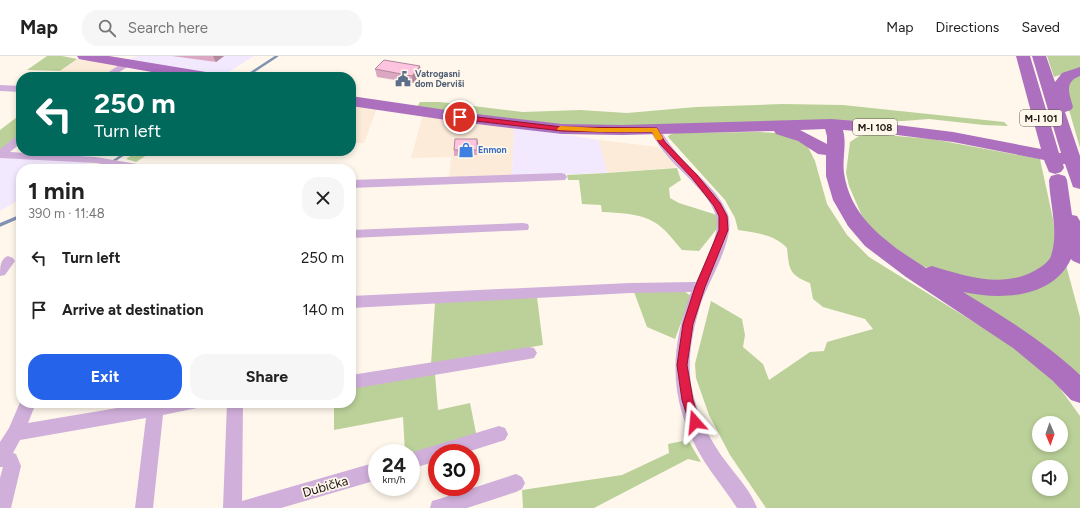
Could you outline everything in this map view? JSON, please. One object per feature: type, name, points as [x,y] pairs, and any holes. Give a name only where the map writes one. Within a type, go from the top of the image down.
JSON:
[{"type":"main road","points":[[84,56],[178,72]]},
{"type":"main road","name":"M-I 101","points":[[1023,56],[1080,256]]},
{"type":"main road","name":"M-I 101","points":[[1039,56],[1080,183]]},
{"type":"main road","points":[[1069,147],[1074,140],[1060,87],[1063,79],[1080,71]]},
{"type":"main road","name":"M-I 108","points":[[356,102],[460,117],[562,129],[655,130],[828,124],[908,131],[953,137],[1080,162]]},
{"type":"main road","points":[[828,124],[835,130],[837,141],[831,160]]},
{"type":"main road","points":[[726,127],[775,128],[809,138],[831,160],[841,197],[849,213],[861,229],[889,254],[1036,352],[1061,372],[1080,392]]},
{"type":"main road","points":[[831,160],[840,158],[841,148],[846,138],[857,133],[874,130],[908,131]]},
{"type":"main road","points":[[900,261],[945,279],[983,288],[1016,287],[1039,280],[1060,262],[1062,256],[1065,229],[1058,192],[1058,180]]},
{"type":"street","points":[[114,72],[127,63]]},
{"type":"street","points":[[0,88],[16,89]]},
{"type":"street","points":[[0,98],[16,90]]},
{"type":"street","points":[[655,130],[662,143],[694,176],[717,205],[723,216],[723,230],[700,287],[688,324],[682,365],[687,400],[705,446],[748,508]]},
{"type":"street","points":[[0,154],[16,142]]},
{"type":"street","points":[[0,154],[16,155]]},
{"type":"street","points":[[40,156],[103,160],[118,164]]},
{"type":"street","points":[[356,184],[561,177]]},
{"type":"street","points":[[356,234],[523,227]]},
{"type":"street","points":[[356,302],[630,288],[700,287]]},
{"type":"street","points":[[356,381],[529,353]]},
{"type":"street","points":[[2,508],[12,466],[10,460],[1,458],[15,434],[26,408]]},
{"type":"street","points":[[15,434],[160,408]]},
{"type":"street","points":[[232,508],[234,408]]},
{"type":"street","points":[[144,508],[154,409]]},
{"type":"street","points":[[420,458],[499,434]]},
{"type":"street","name":"Dubička","points":[[249,508],[368,474]]},
{"type":"street","points":[[438,508],[516,483]]},
{"type":"shaded area","points":[[138,56],[254,56],[229,72],[191,72],[124,61]]},
{"type":"shaded area","points":[[77,59],[120,65],[109,72],[60,72]]},
{"type":"shaded area","points":[[356,105],[377,108],[364,143],[356,143]]},
{"type":"shaded area","points":[[423,115],[514,127],[512,176],[449,178],[451,157],[411,158]]},
{"type":"shaded area","points":[[514,127],[599,140],[607,173],[512,176]]},
{"type":"shaded area","points":[[599,140],[658,147],[681,167],[607,173]]},
{"type":"shaded area","points":[[0,158],[90,161],[85,164],[16,164],[16,202],[0,211]]},
{"type":"green space","points":[[47,56],[62,56],[77,59],[60,71],[27,70]]},
{"type":"green space","points":[[1047,56],[1080,56],[1080,68],[1054,77]]},
{"type":"green space","points":[[1080,74],[1080,148],[1067,103],[1066,81]]},
{"type":"green space","points":[[420,102],[440,102],[523,112],[580,110],[627,113],[696,107],[782,104],[843,105],[1004,122],[1008,126],[929,119],[903,121],[575,127],[417,107]]},
{"type":"green space","points":[[16,118],[16,139],[0,150],[0,130]]},
{"type":"green space","points":[[675,133],[776,133],[803,143],[808,147],[815,161],[827,204],[847,235],[869,257],[1003,340],[1054,380],[1080,416],[1080,508],[766,508],[730,455],[709,415],[696,378],[695,364],[711,301],[742,319],[745,335],[743,347],[763,364],[769,380],[810,352],[824,351],[827,342],[873,329],[865,319],[823,307],[813,299],[810,283],[798,277],[791,270],[788,261],[787,248],[782,243],[771,237],[758,233],[738,230],[735,218],[725,200],[668,137],[669,135]]},
{"type":"green space","points":[[872,134],[932,139],[1040,159],[1053,219],[1057,252],[1048,267],[1025,279],[1000,283],[969,280],[922,266],[873,232],[862,216],[849,186],[846,173],[850,142],[859,136]]},
{"type":"green space","points":[[130,156],[145,156],[136,162],[126,159]]},
{"type":"green space","points":[[677,168],[681,180],[669,188],[670,198],[679,203],[717,215],[720,225],[699,251],[682,250],[662,228],[648,219],[629,214],[602,212],[601,205],[582,204],[579,180],[568,180],[567,175],[607,173]]},
{"type":"green space","points":[[1066,265],[1080,317],[1080,387],[946,284],[988,291]]},
{"type":"green space","points":[[684,291],[691,296],[675,339],[647,327],[634,292]]},
{"type":"green space","points":[[537,297],[543,345],[431,364],[435,303]]},
{"type":"green space","points":[[435,374],[438,410],[470,403],[477,438],[451,444],[428,444],[428,449],[420,451],[420,444],[404,444],[403,417],[334,430],[334,408],[356,408],[356,385]]},
{"type":"green space","points":[[688,440],[701,462],[688,459],[594,508],[523,508],[522,490],[622,475],[669,453],[668,444]]},
{"type":"building","points":[[384,60],[420,66],[412,76],[375,69]]},
{"type":"building","points":[[455,139],[477,139],[477,150],[454,150]]},
{"type":"waterway","points":[[253,72],[277,56]]},
{"type":"waterway","points":[[109,164],[121,156]]},
{"type":"waterway","points":[[0,225],[16,218]]},
{"type":"slow traffic","points":[[560,129],[655,130],[659,138]]},
{"type":"place","name":"Vatrogasni dom Derviši","points":[[403,79]]},
{"type":"place","name":"Enmon","points":[[466,150]]},
{"type":"route","points":[[460,117],[562,129],[655,130],[662,143],[694,176],[721,210],[724,223],[723,230],[700,287],[688,324],[682,365],[687,400],[695,422]]}]
